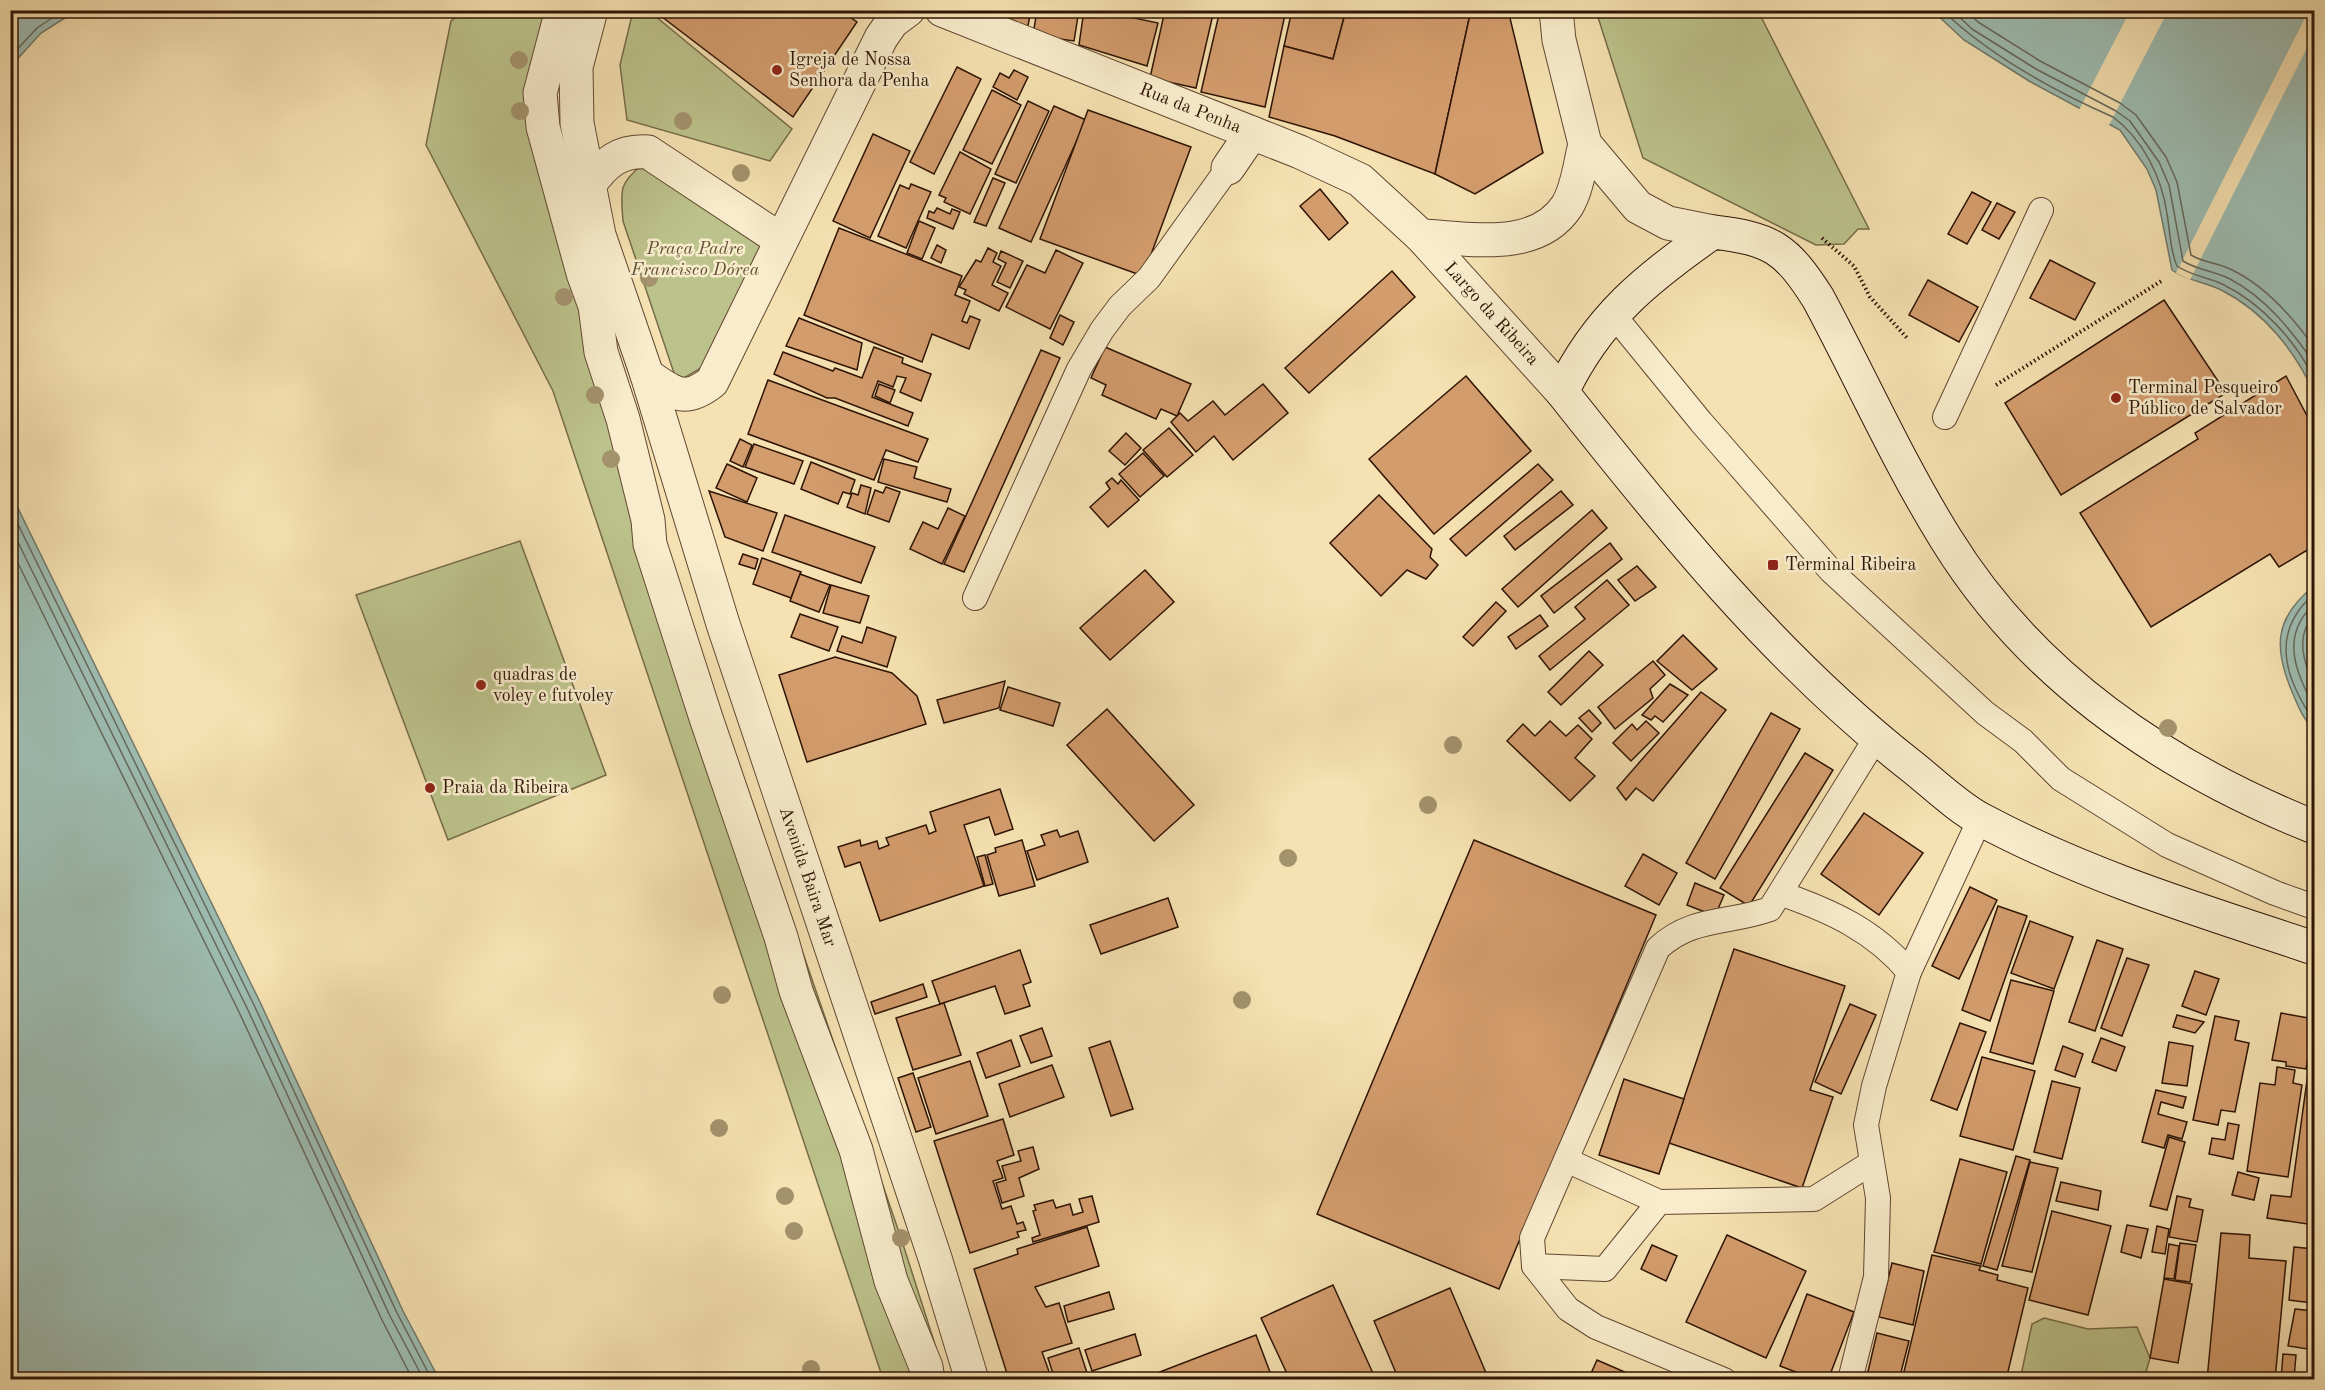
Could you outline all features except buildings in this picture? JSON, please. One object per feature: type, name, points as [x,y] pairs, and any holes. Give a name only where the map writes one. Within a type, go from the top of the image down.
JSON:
[{"type":"street","points":[[562,10],[540,93],[543,127],[595,306],[601,352],[623,419],[648,520],[650,544],[706,718],[781,937],[796,991],[856,1150],[891,1281],[926,1367],[928,1380]]},
{"type":"street","points":[[591,10],[576,67],[577,123],[599,235],[647,375],[680,395],[692,394],[712,381],[881,38],[892,22],[908,10]]},
{"type":"street","name":"Rua da Penha","points":[[942,10],[1333,166],[1360,180],[1421,236]]},
{"type":"street","points":[[1556,10],[1559,40],[1585,144],[1638,207],[1668,223],[1749,236],[1779,248],[1800,269],[1946,539],[1983,592],[2037,653],[2097,707],[2199,774],[2250,801],[2314,827]]},
{"type":"street","points":[[1228,168],[1252,133]]},
{"type":"street","points":[[1421,236],[1489,239],[1514,238],[1535,233],[1554,221],[1568,204],[1585,144]]},
{"type":"street","points":[[589,185],[602,167],[616,156],[632,151],[648,152],[781,240]]},
{"type":"street","points":[[1562,393],[1575,364],[1612,313],[1641,285],[1713,232]]},
{"type":"street","name":"Largo da Ribeira","points":[[1421,236],[1562,393],[1718,582],[1811,681],[1876,738],[1980,819],[2133,886],[2314,948]]},
{"type":"street","name":"Avenida Baira Mar","points":[[647,375],[723,624],[935,1258],[972,1380]]},
{"type":"lane","points":[[975,598],[1079,369],[1102,330],[1120,306],[1149,278],[1228,168]]},
{"type":"lane","points":[[1945,417],[2041,210]]},
{"type":"lane","points":[[1612,313],[1701,422],[1831,571],[1985,713],[2023,741],[2061,778],[2167,845],[2275,893],[2314,907]]},
{"type":"lane","points":[[1725,1380],[1596,1326],[1568,1309],[1534,1266],[1532,1238],[1658,948],[1674,934],[1697,924],[1751,916],[1770,909],[1782,894],[1876,738]]},
{"type":"lane","points":[[1850,1380],[1876,1278],[1878,1198],[1866,1125],[1874,1086],[1909,972],[1980,819]]},
{"type":"lane","points":[[1782,894],[1827,910],[1856,926],[1893,952],[1909,972]]},
{"type":"lane","points":[[1566,1160],[1659,1202],[1814,1199],[1871,1163]]},
{"type":"lane","points":[[1534,1266],[1605,1269],[1659,1202]]},
{"type":"path","points":[[1814,231],[1854,266],[1870,297],[1908,339]]},
{"type":"path","points":[[1995,386],[2163,280]]},
{"type":"green space","points":[[464,11],[560,11],[536,119],[636,468],[901,1238],[946,1379],[883,1379],[553,391],[426,145],[451,21]]},
{"type":"green space","points":[[633,11],[649,11],[792,129],[770,161],[627,120],[620,65]]},
{"type":"green space","points":[[1596,11],[1758,11],[1869,229],[1858,229],[1844,244],[1816,245],[1643,158]]},
{"type":"green space","name":"Praça Padre Francisco Dórea","points":[[641,166],[760,237],[760,257],[701,368],[677,382],[623,221],[623,189],[628,178]]},
{"type":"green space","name":"quadras de voley e futvoley","points":[[520,541],[606,775],[448,840],[356,595]]},
{"type":"green space","points":[[2044,1318],[2088,1329],[2137,1327],[2150,1358],[2144,1379],[2020,1380],[2032,1324]]},
{"type":"water","points":[[11,10],[76,11],[41,33],[11,66]]},
{"type":"water","points":[[1933,11],[2314,11],[2314,393],[2288,348],[2252,310],[2223,291],[2184,277],[2172,270],[2156,190],[2147,169],[2120,130],[2029,81],[1964,40]]},
{"type":"water","points":[[11,494],[260,1002],[403,1311],[439,1379],[11,1379]]},
{"type":"water","points":[[2314,586],[2314,729],[2304,718],[2293,694],[2282,662],[2280,648],[2281,635],[2291,610]]},
{"type":"pier","points":[[2309,10],[2314,11],[2314,34],[2190,280],[2176,273]]},
{"type":"pier","points":[[2130,11],[2168,11],[2109,125],[2078,112]]},
{"type":"place","name":"Igreja de Nossa Senhora da Penha","points":[[777,70]]},
{"type":"place","name":"Terminal Pesqueiro Público de Salvador","points":[[2116,398]]},
{"type":"place","name":"Terminal Ribeira","points":[[1773,565]]},
{"type":"place","name":"quadras de voley e futvoley","points":[[481,685]]},
{"type":"place","name":"Praia da Ribeira","points":[[430,788]]}]
